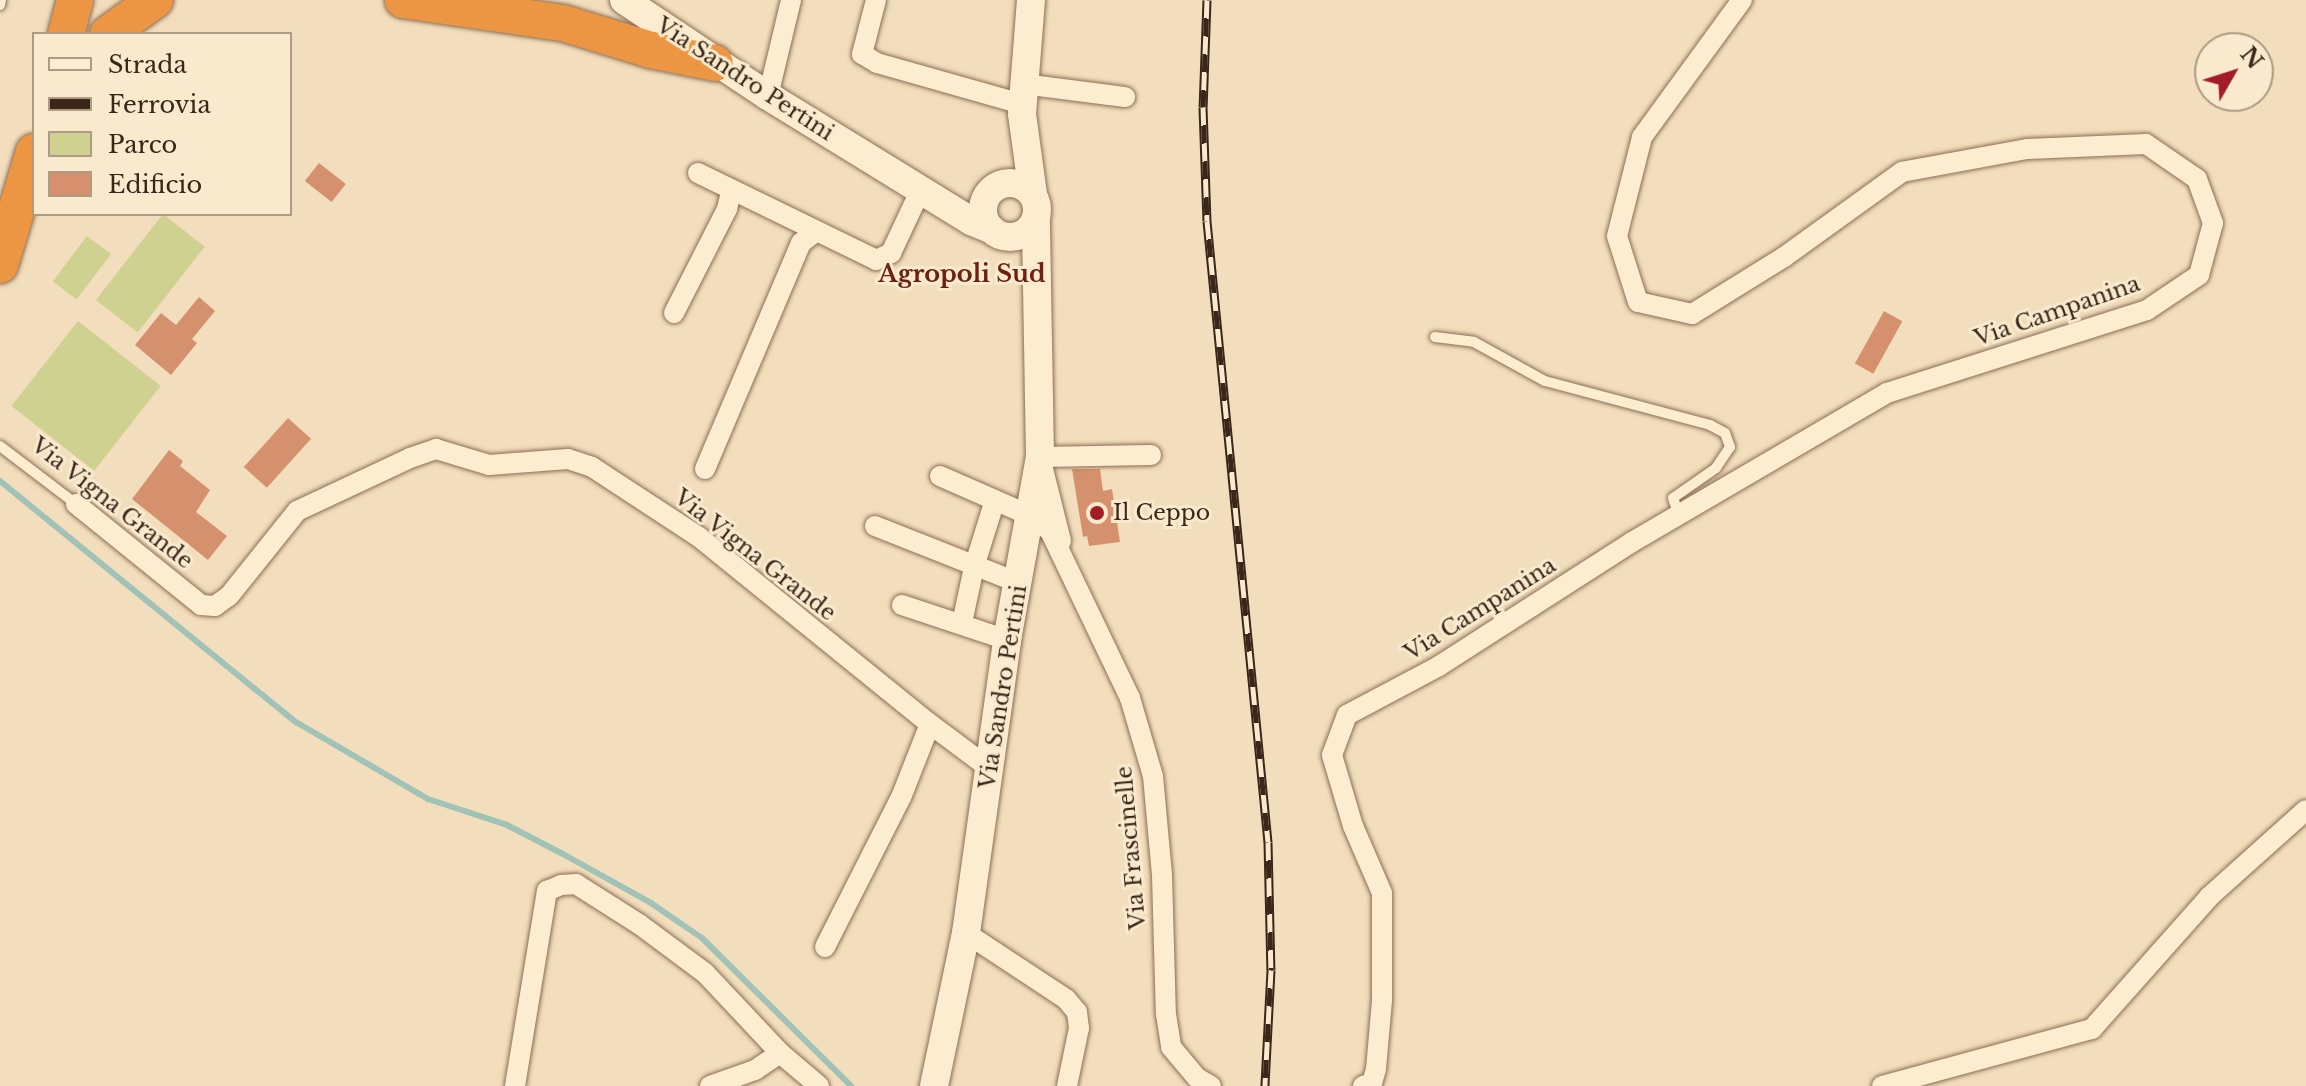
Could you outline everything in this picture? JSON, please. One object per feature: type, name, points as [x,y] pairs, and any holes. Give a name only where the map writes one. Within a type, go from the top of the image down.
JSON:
[{"type":"highway","points":[[67,32],[75,0]]},
{"type":"highway","points":[[111,32],[155,0]]},
{"type":"highway","points":[[406,0],[563,23],[651,50],[715,63]]},
{"type":"highway","points":[[0,265],[32,159]]},
{"type":"street","name":"Via Sandro Pertini","points":[[624,0],[715,63],[971,221],[997,233],[1036,284]]},
{"type":"street","points":[[768,96],[791,0]]},
{"type":"street","points":[[876,0],[862,54],[877,63],[1022,101],[1125,97]]},
{"type":"street","points":[[698,173],[876,260],[884,260],[891,253],[932,195],[993,190],[1013,182],[1034,206],[1026,232],[997,233],[984,216],[993,190],[1022,101],[1031,0]]},
{"type":"street","name":"Via Campanina","points":[[1363,1086],[1372,1083],[1376,1069],[1382,1000],[1382,893],[1353,826],[1332,755],[1347,715],[1439,666],[1679,515],[1887,393],[2147,310],[2199,275],[2213,223],[2197,179],[2146,144],[2027,149],[1902,172],[1784,257],[1692,314],[1638,302],[1617,236],[1642,137],[1742,0]]},
{"type":"street","name":"Via Sandro Pertini","points":[[934,1086],[966,933],[1007,640],[1040,457],[1034,206],[1022,101]]},
{"type":"street","points":[[674,313],[727,209],[731,191]]},
{"type":"street","points":[[705,469],[801,243],[815,232]]},
{"type":"street","name":"Via Vigna Grande","points":[[76,504],[201,605],[215,606],[229,596],[297,511],[410,458],[436,449],[489,465],[568,459],[592,467],[699,537],[989,768]]},
{"type":"street","points":[[1040,457],[1151,455]]},
{"type":"street","name":"Via Frascinelle","points":[[1040,457],[1061,554],[1130,698],[1153,776],[1162,875],[1166,1014],[1171,1047],[1197,1078],[1211,1086]]},
{"type":"street","name":"Via Frascinelle","points":[[940,476],[995,500],[1028,522],[1036,540],[1061,554]]},
{"type":"street","points":[[962,623],[974,567],[995,500]]},
{"type":"street","points":[[875,526],[974,567],[1021,574],[1034,552],[1061,554]]},
{"type":"street","points":[[902,605],[1007,640]]},
{"type":"street","points":[[825,947],[902,795],[930,724]]},
{"type":"street","points":[[1882,1086],[2092,1029],[2209,897],[2306,810]]},
{"type":"street","points":[[515,1086],[547,891],[561,885],[576,884],[639,924],[705,973],[780,1053],[819,1086]]},
{"type":"street","points":[[966,933],[1066,999],[1077,1012],[1079,1028],[1067,1086]]},
{"type":"street","points":[[710,1086],[755,1070],[780,1053]]},
{"type":"lane","points":[[1435,337],[1474,342],[1545,381],[1710,425],[1725,433],[1730,447],[1716,468],[1673,498],[1679,515]]},
{"type":"lane","name":"Via Vigna Grande","points":[[0,446],[76,504]]},
{"type":"green space","points":[[161,216],[166,216],[205,247],[138,333],[96,300]]},
{"type":"green space","points":[[87,236],[111,254],[77,300],[53,282]]},
{"type":"green space","points":[[78,321],[161,386],[94,471],[12,406]]},
{"type":"building","points":[[319,163],[346,184],[332,202],[305,181]]},
{"type":"building","points":[[199,297],[215,311],[192,339],[197,343],[171,375],[135,345],[161,313],[176,325]]},
{"type":"building","points":[[1884,311],[1902,321],[1873,374],[1855,363]]},
{"type":"building","points":[[288,418],[311,439],[267,488],[244,467]]},
{"type":"building","points":[[169,450],[183,461],[180,466],[210,490],[196,512],[227,536],[208,560],[132,499]]},
{"type":"building","name":"Il Ceppo","points":[[1072,469],[1100,469],[1103,491],[1112,489],[1120,542],[1089,546],[1087,536],[1083,537]]},
{"type":"waterway","points":[[0,481],[296,722],[428,799],[507,825],[563,854],[651,903],[702,938],[851,1086]]},
{"type":"railway","points":[[1207,0],[1203,107],[1207,221],[1268,842],[1271,970],[1265,1086]]},
{"type":"place","name":"Il Ceppo","points":[[1097,513]]},
{"type":"district","name":"Agropoli Sud","points":[[962,274]]}]
